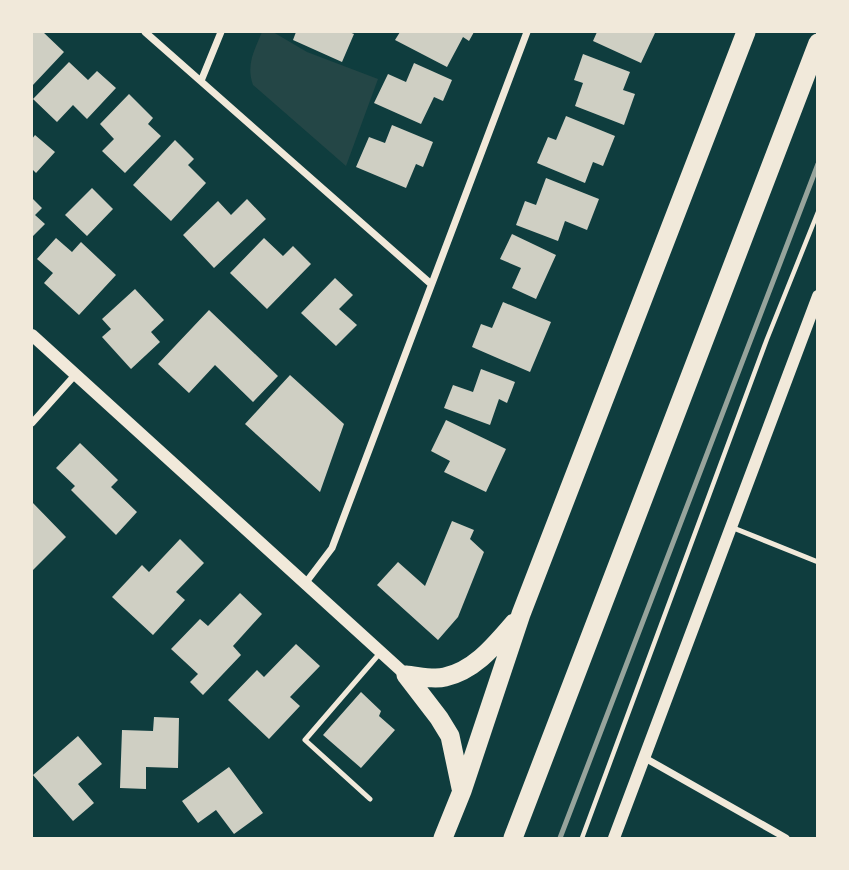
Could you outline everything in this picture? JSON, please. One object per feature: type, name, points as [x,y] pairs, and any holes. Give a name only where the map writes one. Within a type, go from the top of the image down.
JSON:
[{"type":"highway","points":[[443,838],[462,790],[521,614],[746,32]]},
{"type":"highway","points":[[513,838],[817,43]]},
{"type":"highway","points":[[406,675],[443,678],[474,664],[521,614]]},
{"type":"highway","points":[[406,675],[450,736],[462,790]]},
{"type":"street","points":[[145,32],[431,284]]},
{"type":"street","points":[[201,81],[221,32]]},
{"type":"street","points":[[304,585],[331,548],[527,32]]},
{"type":"street","points":[[614,838],[817,296]]},
{"type":"street","points":[[32,335],[406,675]]},
{"type":"street","points":[[32,423],[75,375]]},
{"type":"street","points":[[645,758],[786,838]]},
{"type":"lane","points":[[731,527],[817,562]]},
{"type":"lane","points":[[370,799],[305,740],[380,652]]},
{"type":"path","points":[[582,838],[817,212]]},
{"type":"shaded area","points":[[262,32],[273,32],[307,52],[378,79],[346,166],[253,85],[251,64]]},
{"type":"building","points":[[32,32],[43,32],[64,52],[32,86]]},
{"type":"building","points":[[296,32],[354,34],[342,62],[293,40]]},
{"type":"building","points":[[400,32],[474,32],[469,41],[463,37],[447,67],[395,40]]},
{"type":"building","points":[[597,32],[655,33],[641,63],[593,41]]},
{"type":"building","points":[[583,54],[630,72],[623,90],[635,94],[624,125],[575,106],[583,83],[574,80]]},
{"type":"building","points":[[69,62],[88,80],[97,71],[116,88],[87,119],[73,105],[57,122],[33,99]]},
{"type":"building","points":[[414,63],[452,80],[443,101],[434,97],[421,124],[374,103],[388,74],[406,82]]},
{"type":"building","points":[[129,94],[153,118],[148,124],[161,136],[125,173],[102,151],[114,139],[100,124]]},
{"type":"building","points":[[566,116],[615,136],[603,166],[593,162],[585,183],[537,163],[548,137],[556,140]]},
{"type":"building","points":[[392,125],[433,142],[423,167],[416,164],[406,188],[356,167],[369,137],[385,143]]},
{"type":"building","points":[[35,135],[55,152],[36,173],[32,169],[32,139]]},
{"type":"building","points":[[175,140],[194,159],[188,165],[206,183],[171,221],[133,185]]},
{"type":"building","points":[[546,178],[599,199],[587,230],[565,221],[558,241],[516,225],[525,201],[536,205]]},
{"type":"building","points":[[92,188],[113,209],[87,236],[65,215]]},
{"type":"building","points":[[32,198],[42,208],[35,215],[45,224],[32,237]]},
{"type":"building","points":[[247,199],[266,219],[214,268],[183,235],[218,201],[231,215]]},
{"type":"building","points":[[512,234],[556,255],[536,299],[512,288],[521,268],[500,259]]},
{"type":"building","points":[[56,238],[72,252],[81,242],[116,275],[79,315],[44,283],[53,273],[37,259]]},
{"type":"building","points":[[264,238],[283,256],[293,246],[311,264],[267,309],[230,273]]},
{"type":"building","points":[[335,278],[353,295],[339,309],[357,325],[336,346],[301,313]]},
{"type":"building","points":[[135,289],[164,320],[151,332],[160,342],[131,369],[102,337],[111,329],[102,319]]},
{"type":"building","points":[[503,302],[551,322],[530,372],[472,347],[481,324],[492,328]]},
{"type":"building","points":[[209,310],[278,376],[253,402],[215,365],[189,393],[158,364]]},
{"type":"building","points":[[481,369],[515,382],[507,403],[499,399],[490,425],[444,408],[453,385],[473,392]]},
{"type":"building","points":[[290,375],[344,424],[320,492],[245,424]]},
{"type":"building","points":[[446,420],[506,449],[486,492],[444,472],[450,461],[431,451]]},
{"type":"building","points":[[80,443],[118,480],[111,487],[137,512],[116,535],[71,490],[75,486],[56,468]]},
{"type":"building","points":[[32,502],[66,537],[32,571]]},
{"type":"building","points":[[452,521],[474,530],[470,539],[484,552],[458,617],[438,640],[377,585],[398,562],[425,586]]},
{"type":"building","points":[[180,539],[204,563],[176,592],[185,600],[153,635],[112,597],[142,565],[149,572]]},
{"type":"building","points":[[240,593],[262,614],[233,646],[241,655],[203,695],[190,682],[198,674],[171,649],[200,619],[208,626]]},
{"type":"building","points":[[296,644],[320,666],[290,697],[300,706],[269,739],[228,700],[257,670],[264,677]]},
{"type":"building","points":[[361,692],[381,711],[379,716],[395,730],[361,768],[323,735]]},
{"type":"building","points":[[154,717],[179,718],[178,768],[146,767],[146,789],[120,788],[122,730],[153,731]]},
{"type":"building","points":[[78,736],[102,764],[78,784],[94,803],[73,821],[33,775]]},
{"type":"building","points":[[229,767],[263,813],[234,834],[216,810],[198,823],[182,801]]},
{"type":"railway","points":[[560,838],[818,164]]}]
